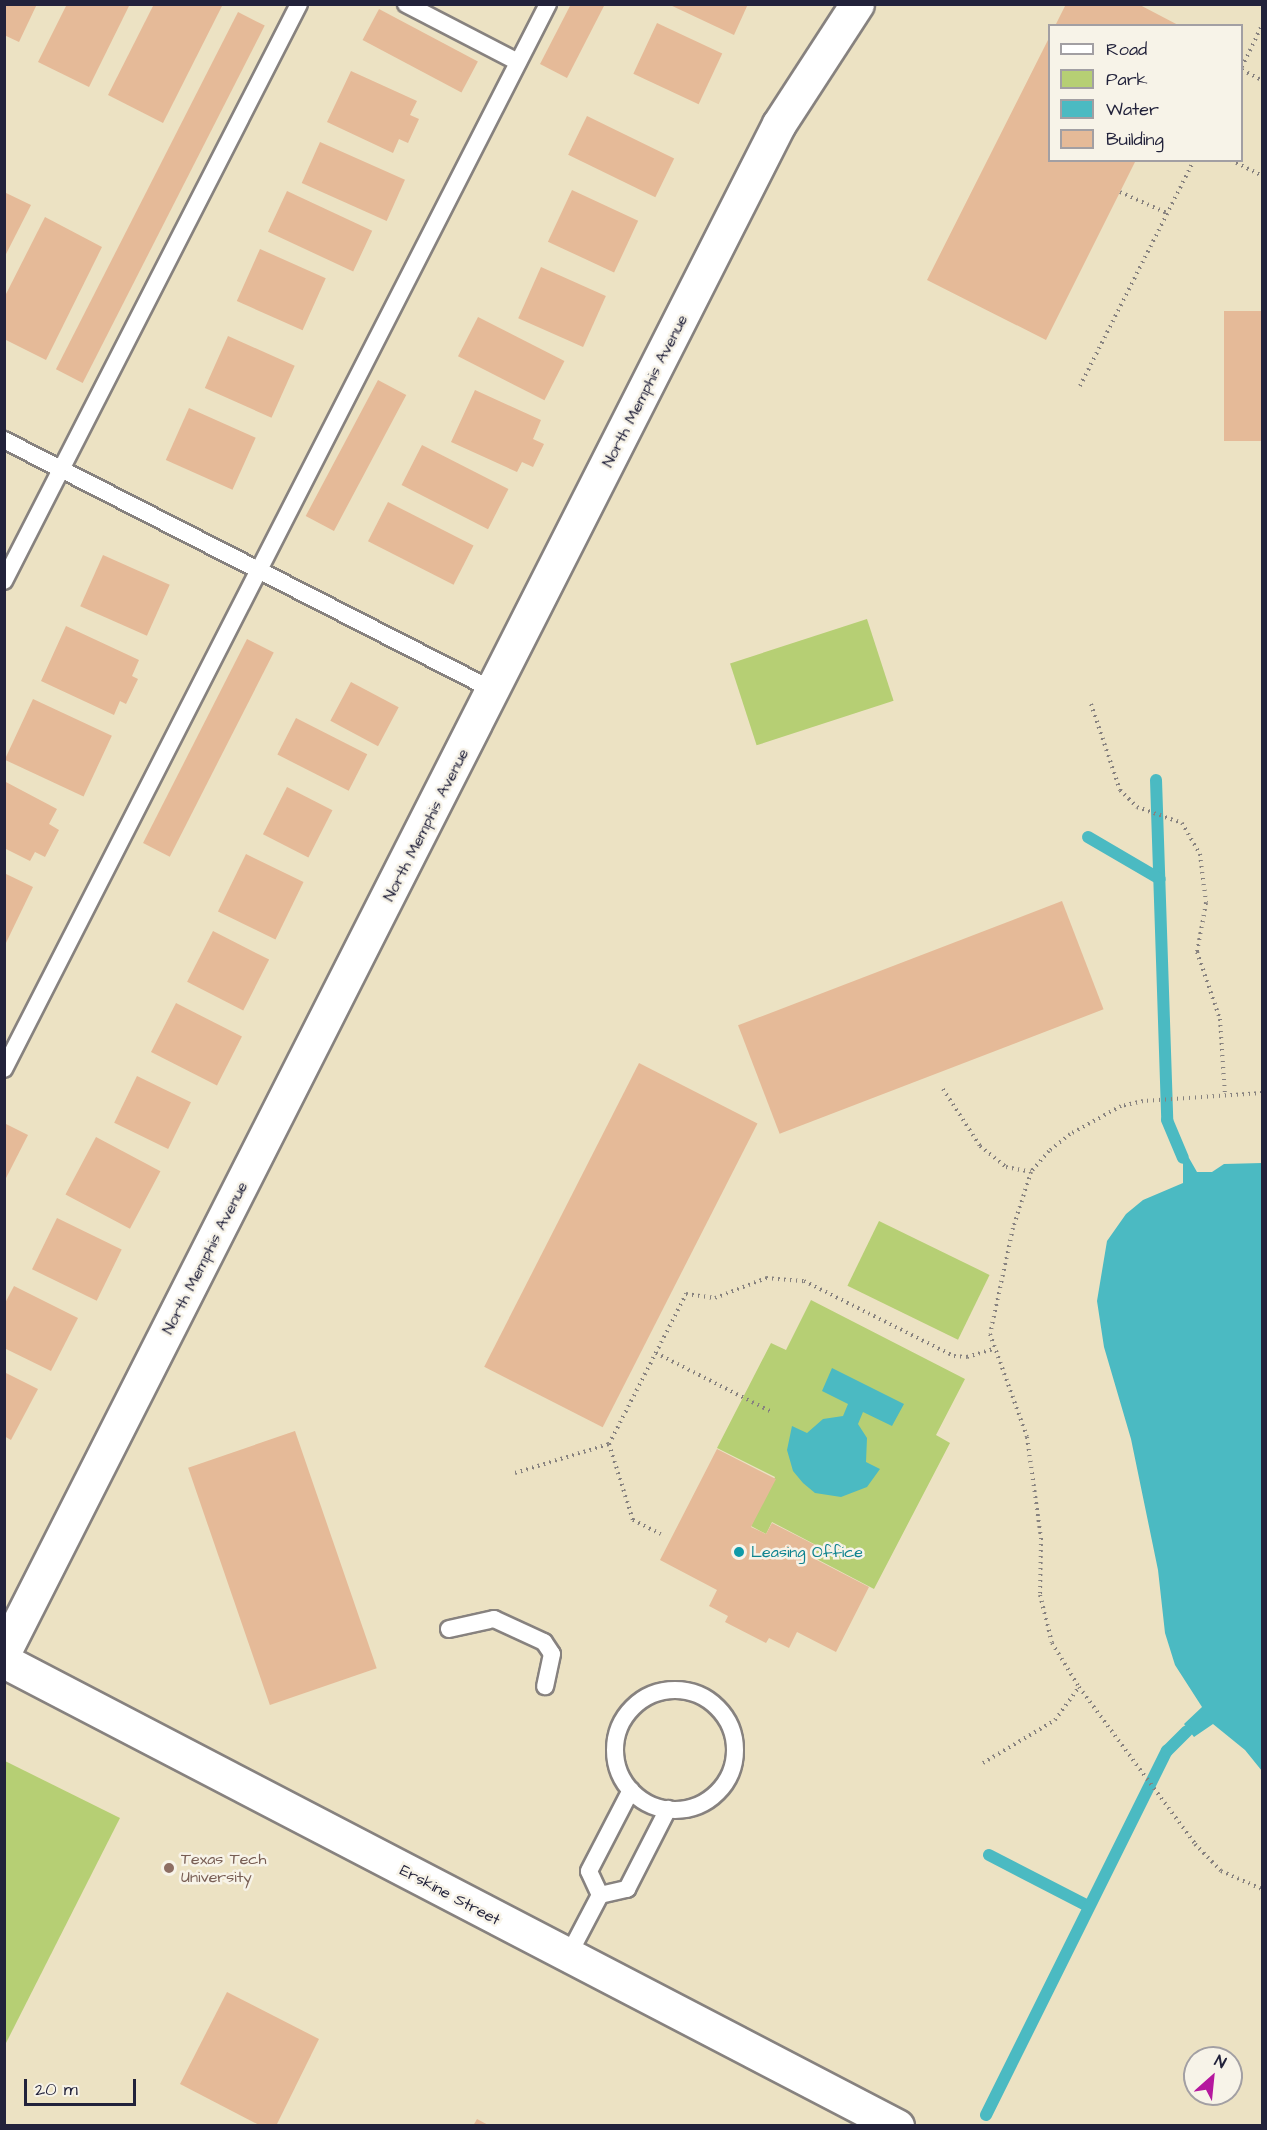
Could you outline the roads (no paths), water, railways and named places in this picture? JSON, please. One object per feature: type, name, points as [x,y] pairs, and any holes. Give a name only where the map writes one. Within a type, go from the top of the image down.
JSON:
[{"type":"street","name":"North Memphis Avenue","points":[[4,1652],[495,691],[779,124],[857,4]]},
{"type":"street","name":"Erskine Street","points":[[4,1661],[897,2126]]},
{"type":"lane","points":[[4,581],[298,4]]},
{"type":"lane","points":[[406,4],[518,62]]},
{"type":"lane","points":[[4,1070],[548,4]]},
{"type":"lane","points":[[4,440],[495,691]]},
{"type":"lane","points":[[449,1629],[494,1619],[544,1642],[552,1654],[545,1686]]},
{"type":"lane","points":[[667,1690],[704,1698],[719,1710],[730,1727],[734,1745],[733,1765],[725,1784],[711,1798],[692,1808],[668,1809],[648,1804],[631,1790],[622,1779],[615,1760],[615,1741],[633,1707],[648,1696],[667,1690]]},
{"type":"lane","points":[[600,1895],[589,1871],[631,1790]]},
{"type":"lane","points":[[568,1956],[600,1895],[627,1889],[668,1809]]},
{"type":"water","points":[[1183,1158],[1189,1158],[1197,1172],[1212,1172],[1224,1164],[1262,1163],[1262,1771],[1245,1750],[1213,1724],[1194,1737],[1184,1724],[1202,1707],[1175,1665],[1165,1633],[1158,1570],[1131,1439],[1104,1347],[1097,1301],[1107,1241],[1126,1214],[1143,1200],[1183,1183]]},
{"type":"water","points":[[832,1368],[904,1404],[892,1426],[863,1412],[858,1424],[867,1438],[866,1462],[880,1469],[867,1487],[841,1497],[815,1493],[803,1483],[793,1471],[787,1450],[792,1426],[807,1433],[823,1419],[843,1416],[848,1404],[822,1391]]},
{"type":"waterway","points":[[1156,780],[1167,1120],[1183,1158]]},
{"type":"waterway","points":[[1088,837],[1160,879]]},
{"type":"waterway","points":[[986,2115],[1167,1751],[1187,1731]]},
{"type":"waterway","points":[[989,1855],[1088,1906]]},
{"type":"place","name":"Leasing Office","points":[[739,1552]]},
{"type":"place","name":"Texas Tech University","points":[[169,1868]]}]
